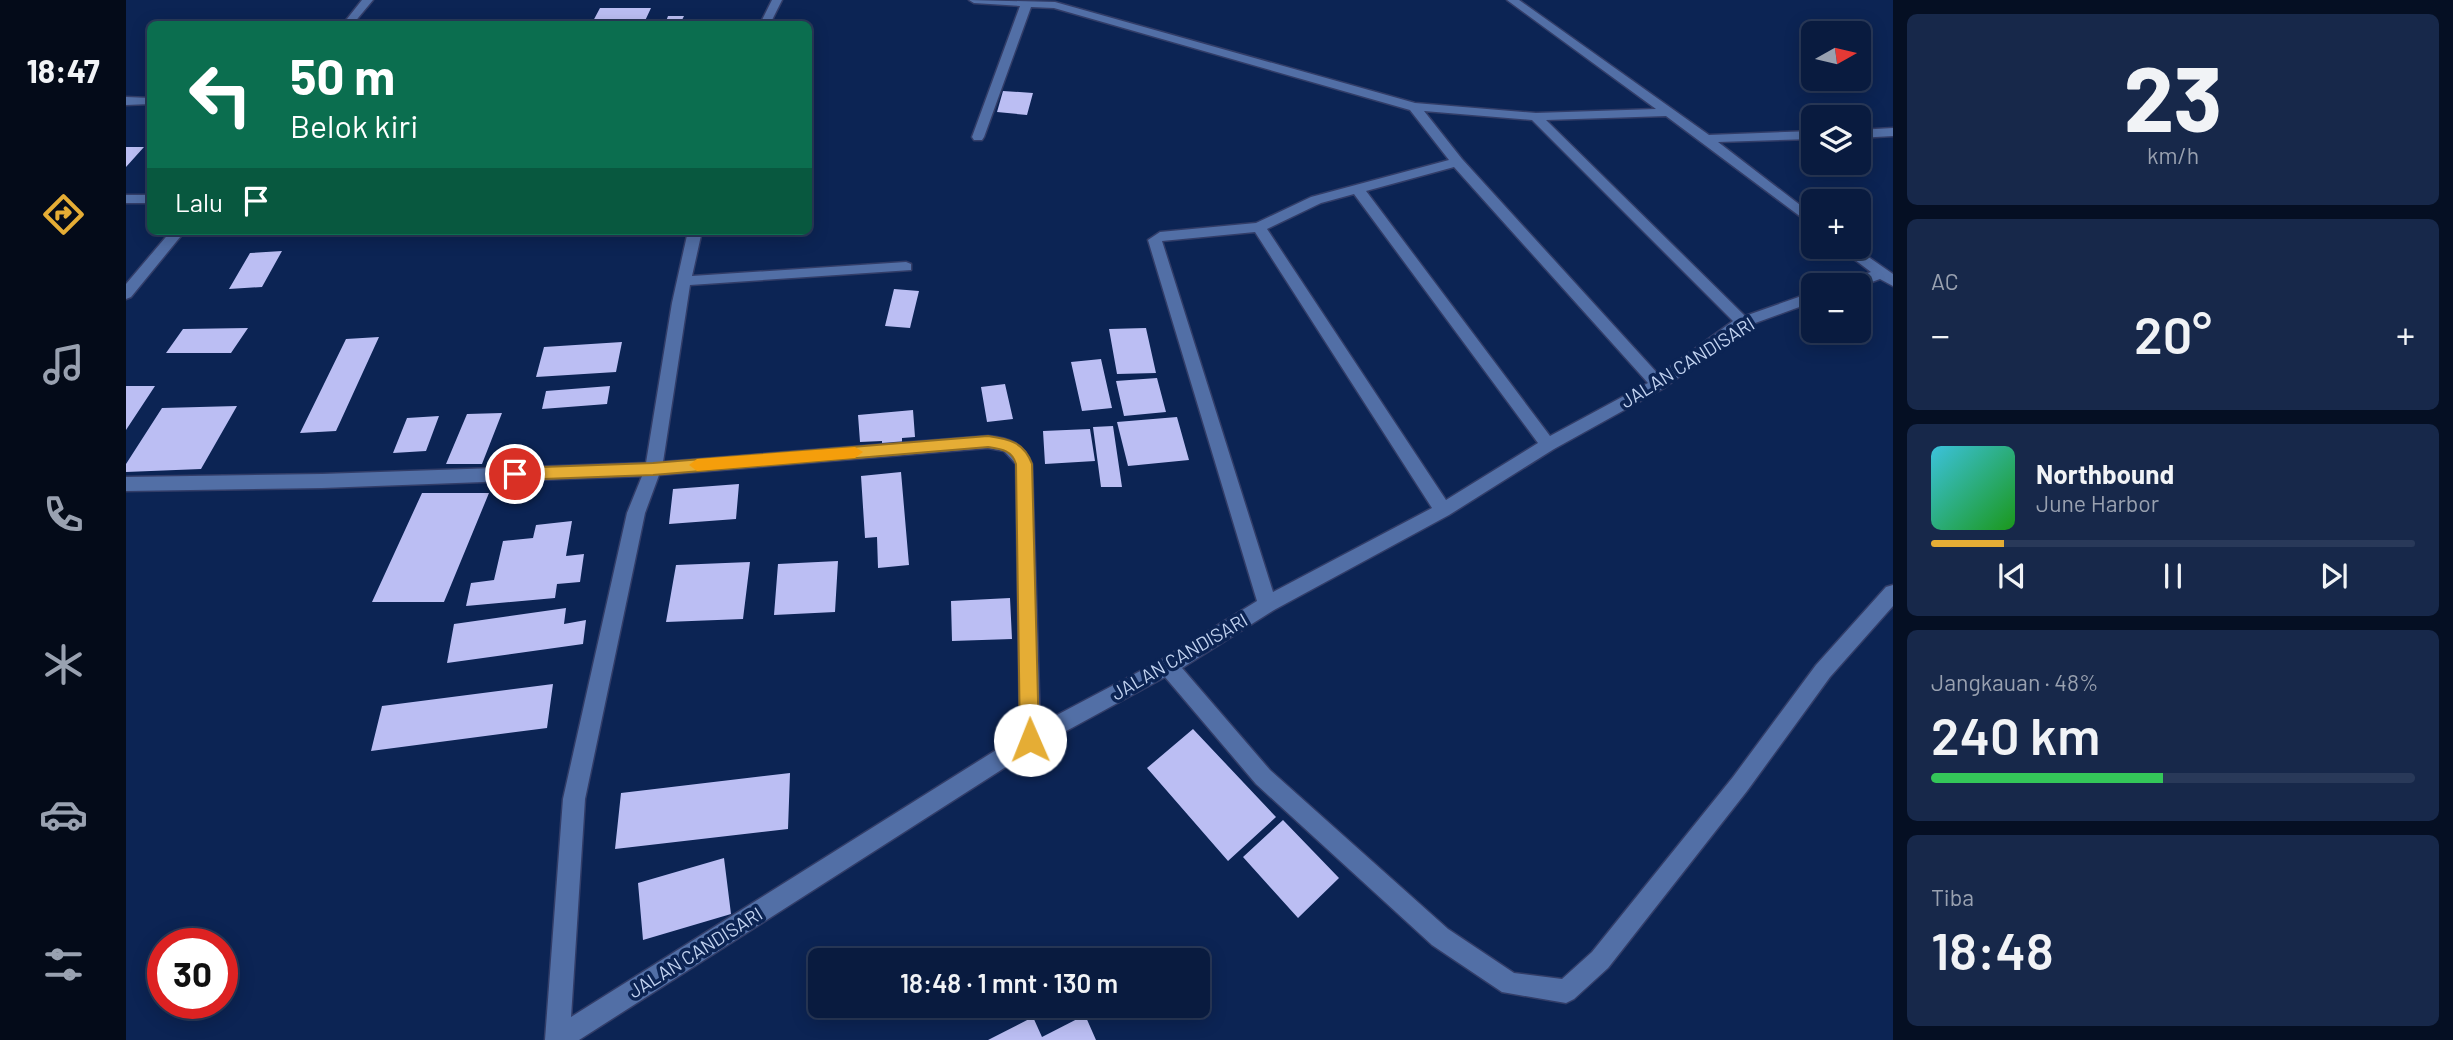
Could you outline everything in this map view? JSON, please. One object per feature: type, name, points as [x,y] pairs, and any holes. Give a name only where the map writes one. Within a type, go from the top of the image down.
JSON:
[{"type":"street","points":[[351,21],[369,0]]},
{"type":"street","points":[[766,21],[777,0]]},
{"type":"street","points":[[974,0],[1055,5],[1414,107],[1536,117],[1669,112]]},
{"type":"street","points":[[1512,0],[1706,139],[1801,213]]},
{"type":"street","points":[[978,137],[1027,3]]},
{"type":"street","points":[[126,101],[147,101]]},
{"type":"street","points":[[1414,107],[1457,162],[1658,384]]},
{"type":"street","points":[[1536,117],[1742,322]]},
{"type":"street","points":[[1871,133],[1893,132]]},
{"type":"street","points":[[1706,139],[1801,135]]},
{"type":"street","points":[[1267,604],[1154,240],[1160,236],[1259,227],[1316,201],[1457,162]]},
{"type":"street","points":[[1357,188],[1548,445]]},
{"type":"street","points":[[126,199],[147,200]]},
{"type":"street","points":[[1259,227],[1443,510]]},
{"type":"street","points":[[126,294],[175,235]]},
{"type":"street","points":[[557,1040],[575,799],[636,513],[653,469],[694,235]]},
{"type":"street","points":[[1861,259],[1886,277]]},
{"type":"street","points":[[684,281],[906,267]]},
{"type":"street","name":"JALAN CANDISARI","points":[[557,1040],[1030,740],[1168,666],[1267,604],[1443,510],[1548,445],[1658,384],[1742,322],[1801,301]]},
{"type":"street","points":[[126,484],[322,481],[653,469],[988,442],[1008,445],[1021,453],[1024,464],[1030,740]]},
{"type":"street","points":[[1168,666],[1263,777],[1440,937],[1510,985],[1566,991],[1600,960],[1740,784],[1823,671],[1893,593]]},
{"type":"building","points":[[600,8],[651,8],[645,21],[593,21]]},
{"type":"building","points":[[668,16],[684,16],[682,21],[666,21]]},
{"type":"building","points":[[1003,91],[1033,93],[1027,115],[997,112]]},
{"type":"building","points":[[126,147],[144,147],[126,167]]},
{"type":"building","points":[[282,251],[262,287],[229,289],[250,253]]},
{"type":"building","points":[[894,289],[919,291],[910,328],[885,326]]},
{"type":"building","points":[[248,328],[231,353],[166,353],[183,329]]},
{"type":"building","points":[[1146,328],[1156,373],[1117,374],[1109,329]]},
{"type":"building","points":[[379,337],[336,431],[300,433],[346,339]]},
{"type":"building","points":[[622,342],[616,372],[536,377],[544,347]]},
{"type":"building","points":[[1101,359],[1112,408],[1082,411],[1071,362]]},
{"type":"building","points":[[1157,378],[1166,412],[1124,416],[1116,381]]},
{"type":"building","points":[[1005,384],[1013,419],[987,422],[981,387]]},
{"type":"building","points":[[126,386],[155,386],[126,430]]},
{"type":"building","points":[[610,386],[607,404],[542,409],[546,391]]},
{"type":"building","points":[[237,406],[201,469],[126,472],[126,464],[162,408]]},
{"type":"building","points":[[913,410],[915,437],[902,438],[902,445],[882,447],[882,441],[860,442],[858,415]]},
{"type":"building","points":[[502,413],[482,464],[446,464],[467,414]]},
{"type":"building","points":[[439,416],[426,451],[393,453],[407,418]]},
{"type":"building","points":[[1177,417],[1189,460],[1128,466],[1117,422]]},
{"type":"building","points":[[1113,426],[1122,487],[1101,487],[1093,427]]},
{"type":"building","points":[[1090,429],[1095,461],[1045,464],[1043,431]]},
{"type":"building","points":[[901,472],[909,565],[878,568],[877,537],[865,538],[861,476]]},
{"type":"building","points":[[739,484],[736,519],[669,524],[673,489]]},
{"type":"building","points":[[422,493],[489,493],[444,602],[372,602]]},
{"type":"building","points":[[572,521],[566,556],[584,554],[580,582],[557,584],[555,598],[466,606],[471,583],[494,580],[503,541],[533,538],[536,525]]},
{"type":"building","points":[[838,561],[835,612],[774,615],[778,564]]},
{"type":"building","points":[[750,562],[743,619],[666,622],[676,565]]},
{"type":"building","points":[[1010,598],[1012,639],[952,641],[951,601]]},
{"type":"building","points":[[566,608],[564,624],[586,620],[583,644],[447,663],[454,624]]},
{"type":"building","points":[[553,684],[547,728],[371,751],[382,706]]},
{"type":"building","points":[[1193,729],[1276,817],[1228,861],[1147,768]]},
{"type":"building","points":[[790,773],[788,829],[615,849],[621,793]]},
{"type":"building","points":[[1283,820],[1339,878],[1298,918],[1243,857]]},
{"type":"building","points":[[724,858],[731,914],[643,940],[638,883]]},
{"type":"building","points":[[1031,1018],[1042,1037],[1079,1018],[1086,1018],[1096,1040],[988,1040]]},
{"type":"slow traffic","points":[[697,465],[855,452]]},
{"type":"route","points":[[515,474],[653,469],[988,442],[1008,445],[1021,453],[1024,464],[1030,740]]}]
